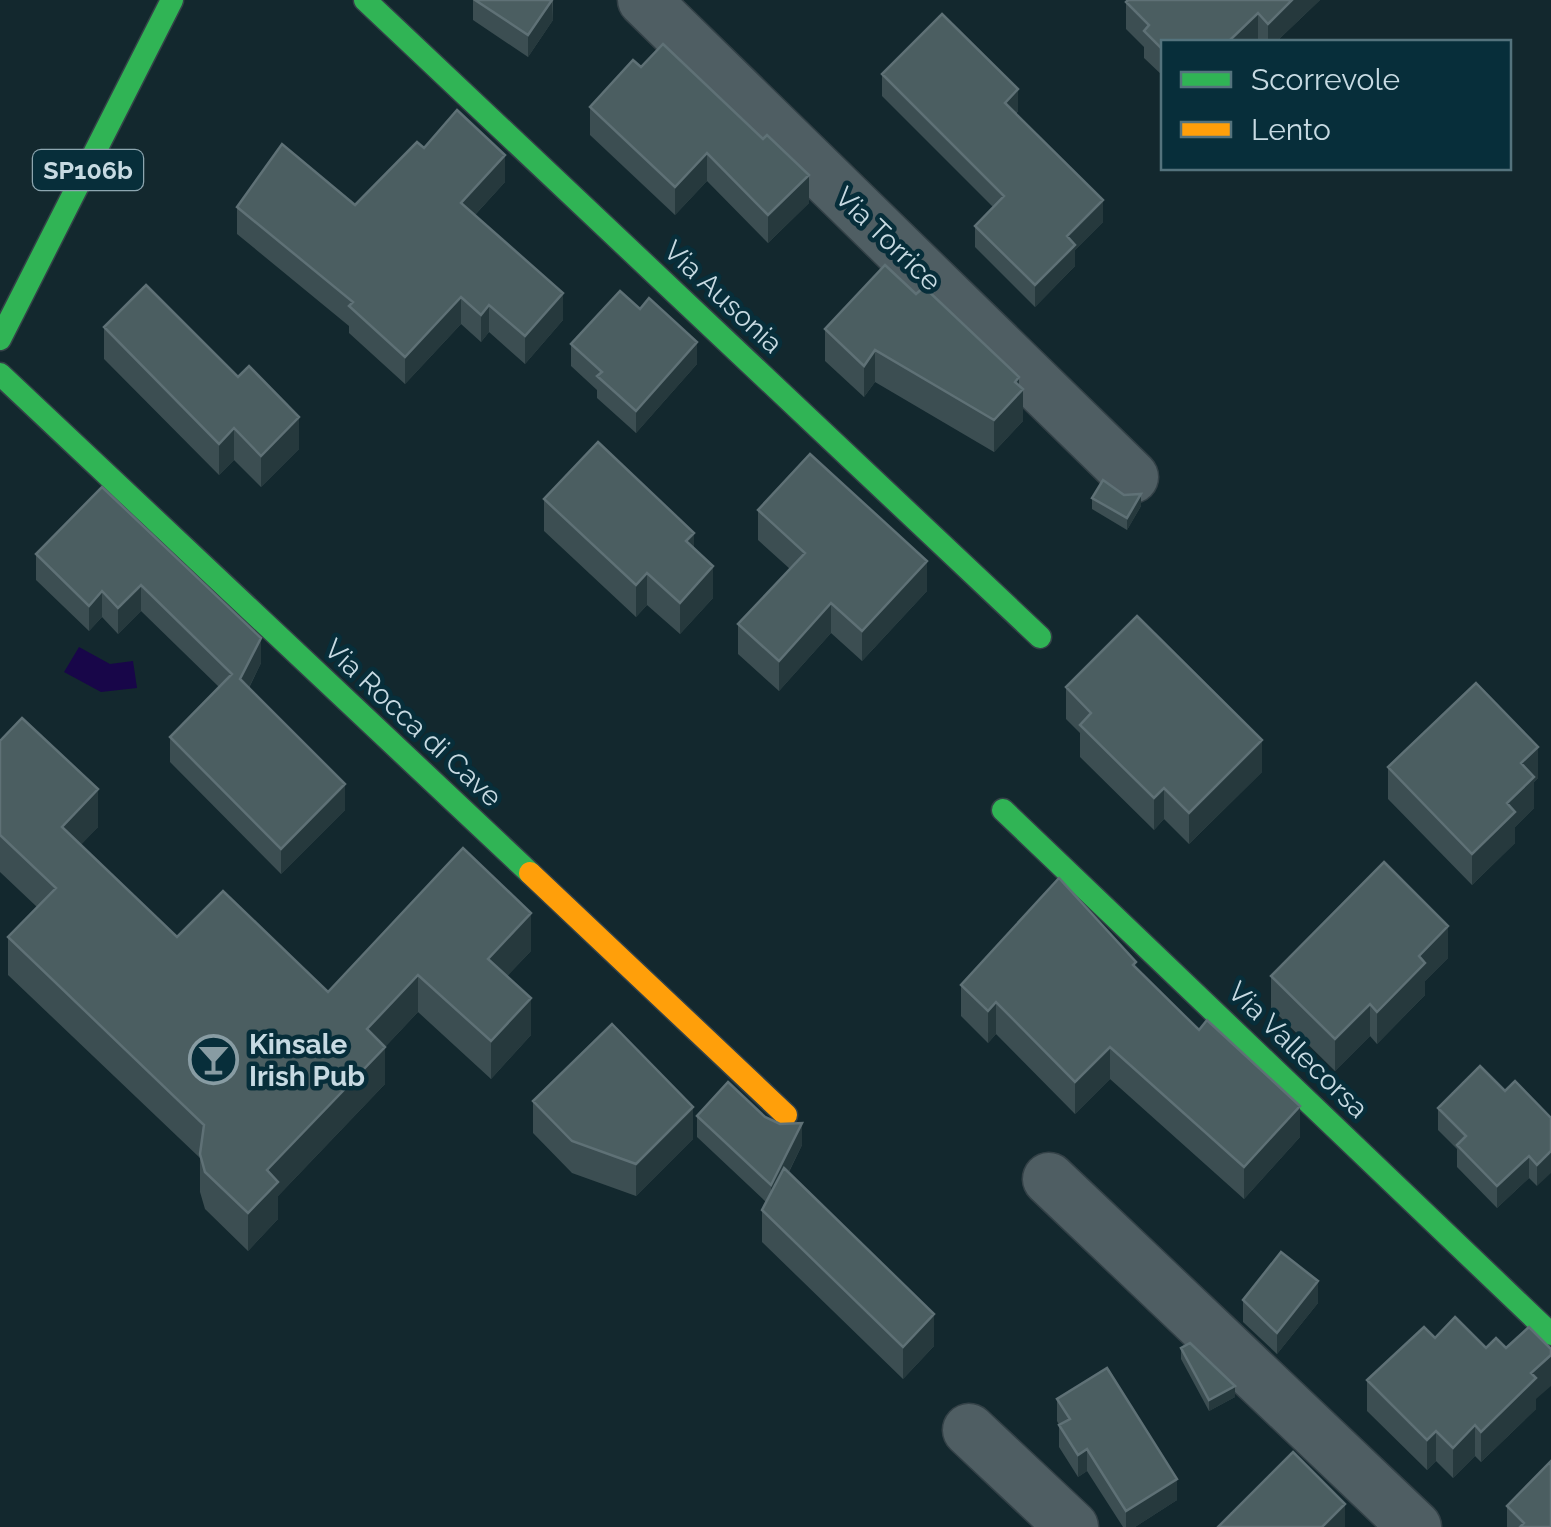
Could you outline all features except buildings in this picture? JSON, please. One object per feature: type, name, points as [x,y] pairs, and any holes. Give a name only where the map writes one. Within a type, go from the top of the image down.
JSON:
[{"type":"street","name":"SP106b","points":[[0,339],[172,0]]},
{"type":"street","name":"Via Ausonia","points":[[365,0],[1040,637]]},
{"type":"street","name":"Via Torrice","points":[[644,0],[1132,477]]},
{"type":"street","name":"Via Rocca di Cave","points":[[0,374],[786,1115]]},
{"type":"street","name":"Via Vallecorsa","points":[[1003,810],[1551,1334]]},
{"type":"street","points":[[1049,1180],[1416,1527]]},
{"type":"street","points":[[969,1430],[1072,1527]]},
{"type":"shaded area","points":[[79,647],[110,664],[133,661],[137,688],[101,692],[64,672]]},
{"type":"traffic: fast","points":[[0,339],[172,0]]},
{"type":"traffic: fast","points":[[365,0],[1040,637]]},
{"type":"traffic: fast","points":[[0,374],[530,873]]},
{"type":"traffic: fast","points":[[1003,810],[1551,1334]]},
{"type":"traffic: slow","points":[[530,873],[786,1115]]},
{"type":"place","name":"Kinsale Irish Pub","points":[[214,1060]]}]
